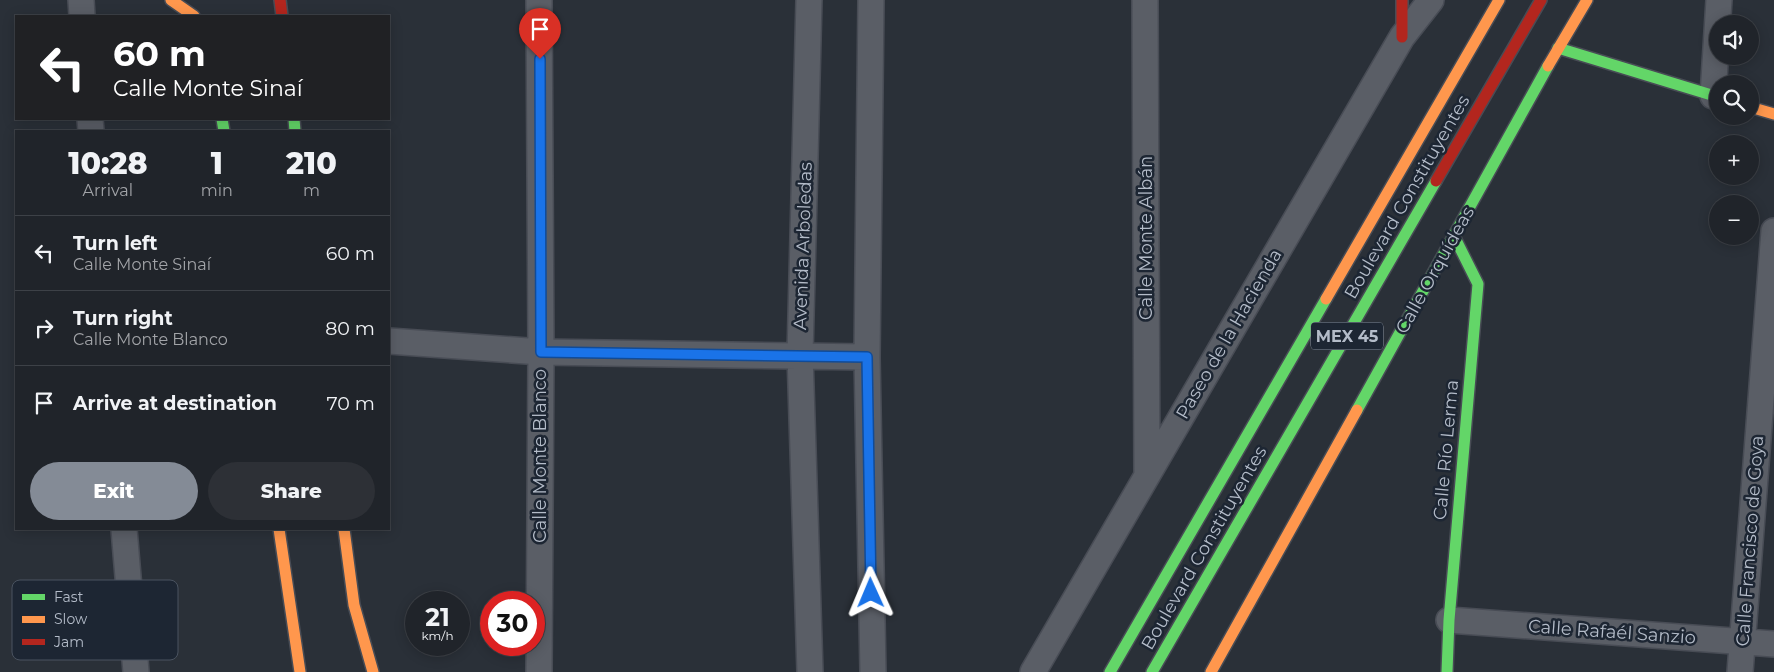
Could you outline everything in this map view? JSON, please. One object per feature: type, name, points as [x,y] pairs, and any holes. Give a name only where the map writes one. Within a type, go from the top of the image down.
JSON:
[{"type":"main road","points":[[172,0],[193,15]]},
{"type":"main road","points":[[279,15],[280,0]]},
{"type":"main road","points":[[1402,0],[1402,37]]},
{"type":"main road","name":"Boulevard Constituyentes","points":[[1110,672],[1499,0]]},
{"type":"main road","name":"Boulevard Constituyentes","points":[[1152,672],[1541,0]]},
{"type":"main road","name":"Calle Orquídeas","points":[[1211,672],[1558,48],[1587,0]]},
{"type":"main road","points":[[1558,48],[1709,94]]},
{"type":"main road","points":[[1759,110],[1774,114]]},
{"type":"main road","name":"Calle Río Lerma","points":[[1447,672],[1449,620],[1478,284],[1454,236]]},
{"type":"main road","points":[[280,530],[300,672]]},
{"type":"main road","points":[[344,530],[354,605],[373,672]]},
{"type":"street","points":[[81,0],[82,15]]},
{"type":"street","name":"Calle Monte Blanco","points":[[539,0],[540,672]]},
{"type":"street","name":"Avenida Arboledas","points":[[810,0],[800,355],[810,672]]},
{"type":"street","points":[[871,0],[867,357],[873,672]]},
{"type":"street","name":"Calle Monte Albán","points":[[1145,0],[1147,476]]},
{"type":"street","name":"Paseo de la Hacienda","points":[[1033,672],[1402,37],[1431,0]]},
{"type":"street","points":[[1716,75],[1719,0]]},
{"type":"street","name":"Calle Francisco de Goya","points":[[1740,672],[1774,231]]},
{"type":"street","points":[[390,341],[541,352],[867,357]]},
{"type":"street","points":[[124,530],[128,580]]},
{"type":"street","name":"Calle Rafaél Sanzio","points":[[1449,620],[1774,644]]},
{"type":"traffic: fast","points":[[1558,48],[1709,94]]},
{"type":"traffic: fast","points":[[1357,410],[1548,66]]},
{"type":"traffic: fast","points":[[222,120],[224,130]]},
{"type":"traffic: fast","points":[[294,120],[295,130]]},
{"type":"traffic: fast","points":[[1152,672],[1436,181]]},
{"type":"traffic: fast","points":[[1447,672],[1449,620],[1478,284],[1454,236]]},
{"type":"traffic: fast","points":[[1110,672],[1326,299]]},
{"type":"traffic: slow","points":[[171,0],[193,15]]},
{"type":"traffic: slow","points":[[1326,299],[1499,0]]},
{"type":"traffic: slow","points":[[1548,66],[1587,0]]},
{"type":"traffic: slow","points":[[1759,110],[1774,114]]},
{"type":"traffic: slow","points":[[1211,672],[1357,410]]},
{"type":"traffic: slow","points":[[279,530],[300,672]]},
{"type":"traffic: slow","points":[[344,530],[354,605],[373,672]]},
{"type":"traffic: jam","points":[[280,0],[282,15]]},
{"type":"traffic: jam","points":[[1402,0],[1402,37]]},
{"type":"traffic: jam","points":[[1436,181],[1541,0]]},
{"type":"route","points":[[540,59],[541,352],[867,357],[871,593]]}]
